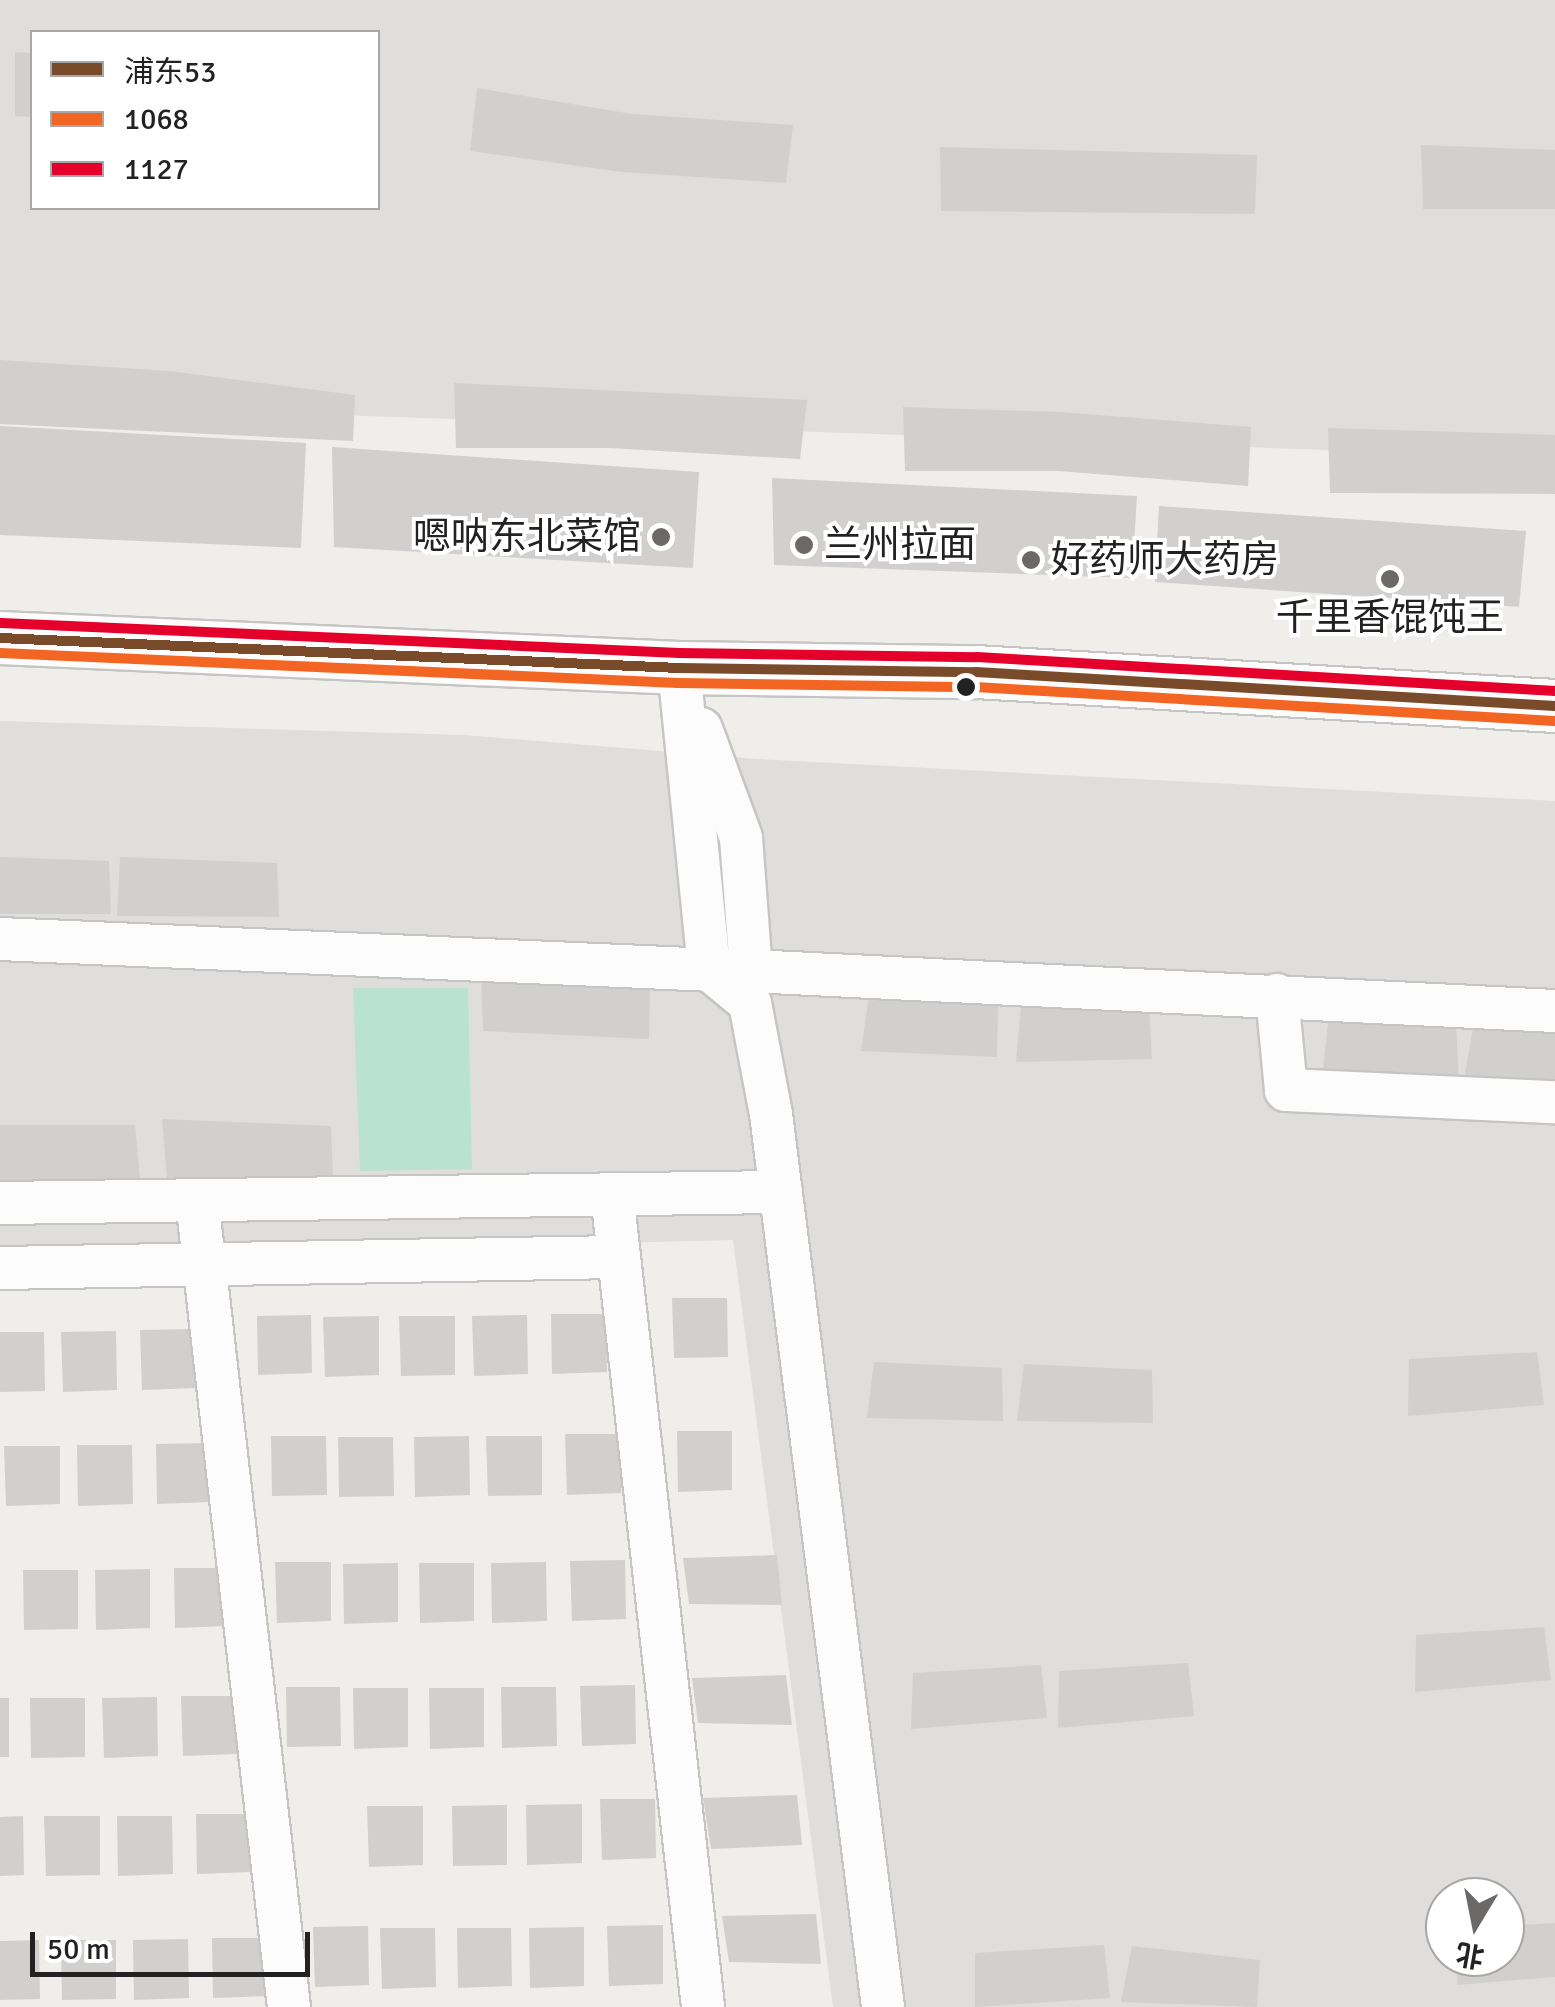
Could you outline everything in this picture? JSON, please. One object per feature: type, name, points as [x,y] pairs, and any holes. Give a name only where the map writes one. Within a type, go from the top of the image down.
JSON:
[{"type":"street","points":[[0,638],[679,668],[976,672],[1555,706]]},
{"type":"street","points":[[679,668],[730,970],[750,1004],[781,1192],[882,2007]]},
{"type":"street","points":[[0,940],[1555,1010]]},
{"type":"street","points":[[1277,995],[1286,1090],[1555,1102]]},
{"type":"street","points":[[0,1203],[781,1192]]},
{"type":"street","points":[[612,1194],[702,2007]]},
{"type":"street","points":[[196,1200],[288,2007]]},
{"type":"street","points":[[0,1268],[619,1257]]},
{"type":"shaded area","points":[[0,0],[1555,0],[1555,458],[0,403]]},
{"type":"shaded area","points":[[0,721],[464,735],[757,759],[1555,801],[1555,2007],[833,2007],[733,1240],[0,1258]]},
{"type":"green space","points":[[353,988],[468,988],[472,1169],[360,1171]]},
{"type":"building","points":[[15,52],[30,53],[30,117],[15,116]]},
{"type":"building","points":[[477,88],[632,114],[793,125],[786,183],[622,172],[470,151]]},
{"type":"building","points":[[1421,145],[1555,150],[1555,209],[1423,209]]},
{"type":"building","points":[[940,147],[1257,155],[1255,214],[941,211]]},
{"type":"building","points":[[0,360],[169,371],[355,395],[353,441],[0,424]]},
{"type":"building","points":[[454,383],[807,400],[800,459],[609,448],[456,448]]},
{"type":"building","points":[[903,407],[1060,412],[1251,427],[1248,486],[1058,471],[905,471]]},
{"type":"building","points":[[0,426],[306,443],[301,548],[0,535]]},
{"type":"building","points":[[1328,428],[1555,435],[1555,494],[1330,493]]},
{"type":"building","points":[[332,447],[699,472],[693,568],[334,547]]},
{"type":"building","points":[[772,478],[1137,496],[1132,578],[774,565]]},
{"type":"building","points":[[1159,506],[1526,531],[1519,607],[1155,582]]},
{"type":"building","points":[[0,857],[109,861],[111,914],[0,914]]},
{"type":"building","points":[[120,857],[277,863],[279,917],[117,916]]},
{"type":"building","points":[[481,972],[650,986],[649,1039],[483,1031]]},
{"type":"building","points":[[869,995],[998,1004],[997,1057],[861,1051]]},
{"type":"building","points":[[1021,1006],[1149,1006],[1152,1059],[1016,1062]]},
{"type":"building","points":[[1328,1023],[1456,1024],[1459,1078],[1322,1079]]},
{"type":"building","points":[[1474,1023],[1555,1032],[1555,1086],[1464,1079]]},
{"type":"building","points":[[162,1119],[331,1126],[333,1179],[167,1178]]},
{"type":"building","points":[[0,1125],[135,1125],[140,1178],[0,1183]]},
{"type":"building","points":[[672,1298],[727,1298],[728,1357],[674,1358]]},
{"type":"building","points":[[551,1314],[606,1314],[607,1372],[552,1374]]},
{"type":"building","points":[[311,1315],[312,1373],[258,1375],[257,1316]]},
{"type":"building","points":[[527,1315],[528,1374],[474,1376],[472,1316]]},
{"type":"building","points":[[379,1316],[379,1375],[325,1377],[323,1317]]},
{"type":"building","points":[[399,1316],[455,1316],[455,1375],[401,1376]]},
{"type":"building","points":[[195,1329],[196,1388],[142,1390],[140,1330]]},
{"type":"building","points":[[116,1331],[117,1390],[63,1392],[61,1332]]},
{"type":"building","points":[[0,1332],[44,1332],[45,1391],[0,1392]]},
{"type":"building","points":[[1537,1352],[1544,1405],[1408,1416],[1409,1359]]},
{"type":"building","points":[[874,1362],[1002,1368],[1003,1421],[867,1418]]},
{"type":"building","points":[[1024,1364],[1152,1370],[1153,1423],[1017,1421]]},
{"type":"building","points":[[677,1431],[732,1431],[732,1490],[678,1492]]},
{"type":"building","points":[[565,1434],[621,1434],[621,1493],[567,1495]]},
{"type":"building","points":[[271,1436],[326,1436],[327,1495],[272,1496]]},
{"type":"building","points":[[469,1436],[470,1495],[415,1497],[414,1437]]},
{"type":"building","points":[[486,1436],[542,1436],[542,1495],[488,1496]]},
{"type":"building","points":[[338,1437],[393,1437],[394,1496],[339,1497]]},
{"type":"building","points":[[211,1443],[211,1502],[157,1504],[156,1444]]},
{"type":"building","points":[[77,1445],[132,1445],[133,1504],[78,1506]]},
{"type":"building","points":[[4,1446],[60,1446],[60,1504],[6,1506]]},
{"type":"building","points":[[777,1555],[782,1605],[689,1604],[683,1558]]},
{"type":"building","points":[[625,1560],[626,1619],[572,1621],[570,1561]]},
{"type":"building","points":[[275,1562],[331,1562],[331,1621],[277,1623]]},
{"type":"building","points":[[546,1562],[547,1621],[492,1623],[491,1563]]},
{"type":"building","points":[[398,1563],[398,1622],[344,1624],[343,1564]]},
{"type":"building","points":[[419,1563],[474,1563],[474,1621],[420,1623]]},
{"type":"building","points":[[174,1568],[229,1568],[229,1626],[175,1628]]},
{"type":"building","points":[[150,1569],[150,1628],[96,1630],[95,1570]]},
{"type":"building","points":[[23,1570],[78,1570],[78,1629],[24,1630]]},
{"type":"building","points":[[1544,1627],[1551,1680],[1415,1692],[1416,1635]]},
{"type":"building","points":[[1188,1663],[1194,1716],[1058,1728],[1059,1671]]},
{"type":"building","points":[[1041,1665],[1047,1718],[911,1729],[913,1673]]},
{"type":"building","points":[[786,1675],[792,1725],[698,1723],[692,1678]]},
{"type":"building","points":[[635,1685],[636,1744],[582,1746],[580,1686]]},
{"type":"building","points":[[286,1687],[340,1687],[341,1746],[287,1747]]},
{"type":"building","points":[[501,1687],[556,1687],[557,1746],[502,1748]]},
{"type":"building","points":[[353,1688],[408,1688],[408,1747],[354,1749]]},
{"type":"building","points":[[429,1688],[484,1688],[484,1747],[430,1749]]},
{"type":"building","points":[[181,1696],[236,1696],[237,1754],[183,1756]]},
{"type":"building","points":[[157,1697],[158,1756],[104,1758],[102,1698]]},
{"type":"building","points":[[0,1698],[9,1698],[9,1757],[0,1757]]},
{"type":"building","points":[[30,1698],[85,1698],[85,1757],[31,1758]]},
{"type":"building","points":[[797,1795],[802,1845],[711,1849],[703,1798]]},
{"type":"building","points":[[600,1799],[655,1799],[656,1858],[602,1860]]},
{"type":"building","points":[[582,1804],[582,1863],[527,1865],[526,1805]]},
{"type":"building","points":[[507,1805],[507,1865],[453,1866],[452,1806]]},
{"type":"building","points":[[367,1806],[423,1806],[423,1865],[369,1867]]},
{"type":"building","points":[[196,1814],[251,1814],[251,1872],[197,1874]]},
{"type":"building","points":[[23,1816],[24,1875],[0,1876],[0,1817]]},
{"type":"building","points":[[44,1816],[100,1816],[100,1875],[46,1876]]},
{"type":"building","points":[[117,1816],[172,1816],[173,1874],[118,1876]]},
{"type":"building","points":[[816,1914],[821,1964],[729,1962],[722,1916]]},
{"type":"building","points":[[1555,1923],[1555,1977],[1457,1985],[1457,1977],[1525,1977],[1525,1925]]},
{"type":"building","points":[[663,1925],[663,1984],[609,1986],[607,1926]]},
{"type":"building","points":[[368,1926],[369,1985],[315,1987],[313,1927]]},
{"type":"building","points":[[584,1927],[584,1986],[530,1988],[529,1928]]},
{"type":"building","points":[[380,1928],[435,1928],[436,1987],[382,1989]]},
{"type":"building","points":[[457,1928],[511,1928],[512,1986],[458,1988]]},
{"type":"building","points":[[212,1938],[267,1938],[267,1996],[213,1998]]},
{"type":"building","points":[[188,1939],[189,1998],[134,2000],[133,1940]]},
{"type":"building","points":[[39,1940],[40,1999],[0,2000],[0,1941]]},
{"type":"building","points":[[61,1940],[116,1940],[116,1999],[62,2000]]},
{"type":"building","points":[[1104,1945],[1110,1998],[975,2007],[975,1953]]},
{"type":"building","points":[[1132,1946],[1260,1960],[1257,2007],[1121,2002]]},
{"type":"transit line","name":"1127","points":[[1,623],[679,653],[977,657],[1555,691]]},
{"type":"transit line","name":"浦东53","points":[[0,638],[679,668],[976,672],[1555,706]]},
{"type":"transit line","name":"1068","points":[[0,653],[678,683],[975,687],[1554,721]]},
{"type":"place","name":"嗯呐东北菜馆","points":[[661,537]]},
{"type":"place","name":"兰州拉面","points":[[804,545]]},
{"type":"place","name":"好药师大药房","points":[[1031,560]]},
{"type":"place","name":"千里香馄饨王","points":[[1390,579]]}]
